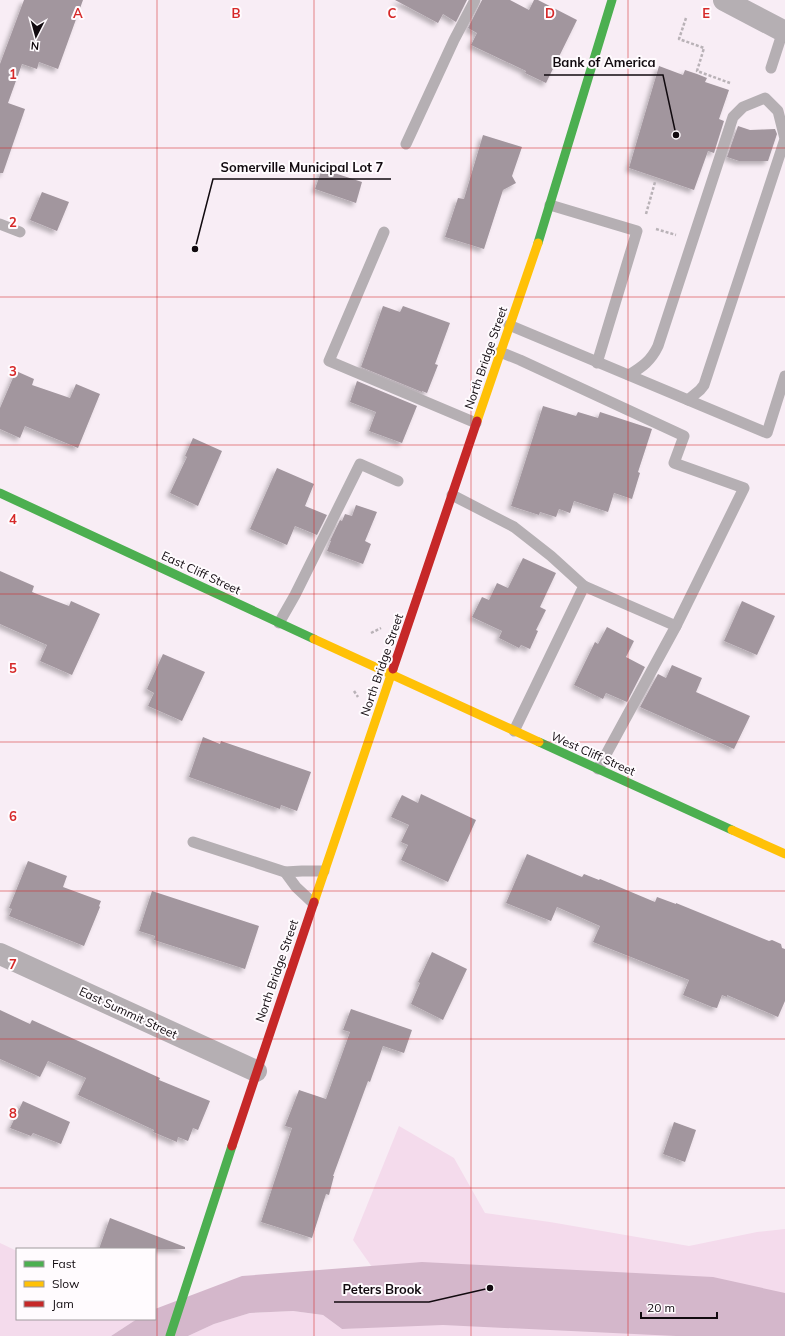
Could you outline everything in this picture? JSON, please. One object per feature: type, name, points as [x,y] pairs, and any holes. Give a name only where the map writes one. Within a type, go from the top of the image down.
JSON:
[{"type":"street","name":"North Bridge Street","points":[[170,1336],[256,1071],[550,205],[612,0]]},
{"type":"street","points":[[724,0],[784,32]]},
{"type":"street","name":"East Cliff Street","points":[[0,493],[391,675]]},
{"type":"street","name":"West Cliff Street","points":[[391,675],[785,854]]},
{"type":"street","name":"East Summit Street","points":[[0,954],[256,1071]]},
{"type":"lane","points":[[406,144],[454,40],[475,0]]},
{"type":"lane","points":[[771,68],[784,32]]},
{"type":"lane","points":[[628,375],[642,366],[653,356],[658,346],[733,116],[743,107],[765,98],[778,111],[785,140],[704,385],[688,400]]},
{"type":"lane","points":[[550,205],[637,231],[597,362]]},
{"type":"lane","points":[[0,224],[20,232]]},
{"type":"lane","points":[[384,232],[329,361],[476,423]]},
{"type":"lane","points":[[509,325],[767,433],[785,376]]},
{"type":"lane","points":[[500,352],[684,436],[674,463],[744,488],[676,626],[598,769]]},
{"type":"lane","points":[[280,623],[360,464],[398,481]]},
{"type":"lane","points":[[452,495],[514,527],[551,556],[584,586],[676,626]]},
{"type":"lane","points":[[514,731],[584,586]]},
{"type":"lane","points":[[192,842],[286,872],[302,870],[324,871]]},
{"type":"lane","points":[[286,872],[296,887],[314,903]]},
{"type":"path","points":[[686,18],[679,39],[704,48],[697,72],[730,83]]},
{"type":"path","points":[[645,217],[655,182]]},
{"type":"path","points":[[371,633],[383,627]]},
{"type":"shaded area","points":[[399,1126],[454,1158],[485,1213],[550,1222],[689,1246],[757,1232],[785,1229],[785,1336],[188,1336],[214,1324],[250,1313],[293,1311],[323,1315],[342,1329],[413,1325],[353,1240]]},
{"type":"shaded area","points":[[0,1243],[16,1251],[16,1320],[135,1320],[111,1336],[0,1336]]},
{"type":"shaded area","points":[[422,1262],[713,1277],[785,1293],[785,1336],[676,1336],[443,1325],[342,1329],[323,1315],[293,1311],[250,1313],[214,1324],[188,1336],[111,1336],[135,1320],[156,1320],[156,1309],[242,1276]]},
{"type":"building","points":[[24,0],[83,0],[58,69],[39,62],[37,69],[22,64],[8,103],[25,109],[3,173],[0,173],[0,64]]},
{"type":"building","points":[[395,0],[467,0],[456,22],[443,14],[438,23]]},
{"type":"building","points":[[482,0],[510,0],[529,10],[534,0],[538,0],[577,20],[546,83],[525,73],[526,71],[471,45],[477,33],[468,28]]},
{"type":"building","points":[[659,66],[683,75],[685,70],[697,74],[707,78],[705,82],[729,90],[719,119],[724,121],[714,153],[708,151],[694,190],[629,168]]},
{"type":"building","points":[[738,126],[750,130],[775,129],[777,134],[768,161],[739,161],[727,157]]},
{"type":"building","points":[[483,135],[522,147],[512,176],[516,183],[503,190],[484,249],[445,237],[458,198],[464,199]]},
{"type":"building","points":[[322,169],[362,182],[356,203],[315,189]]},
{"type":"building","points":[[42,192],[69,202],[57,231],[30,220]]},
{"type":"building","points":[[383,306],[400,312],[403,306],[450,323],[435,364],[438,365],[427,393],[361,367]]},
{"type":"building","points":[[16,371],[34,379],[32,385],[70,398],[76,384],[100,394],[78,448],[25,426],[20,438],[0,429],[0,408]]},
{"type":"building","points":[[357,381],[417,406],[402,443],[369,431],[376,412],[350,402]]},
{"type":"building","points":[[543,406],[576,416],[578,412],[598,418],[600,412],[652,429],[638,472],[640,473],[632,499],[614,493],[608,512],[574,501],[570,513],[559,509],[556,517],[540,512],[539,515],[511,506]]},
{"type":"building","points":[[193,438],[222,451],[198,506],[170,493],[187,457],[185,456]]},
{"type":"building","points":[[277,468],[314,484],[305,506],[327,515],[317,535],[295,526],[287,545],[250,529]]},
{"type":"building","points":[[356,505],[377,512],[365,541],[371,544],[363,564],[327,551],[340,520],[342,521],[345,514],[352,516]]},
{"type":"building","points":[[523,558],[556,573],[540,607],[546,610],[536,630],[538,631],[530,649],[521,645],[519,648],[499,638],[502,631],[472,617],[482,597],[489,600],[497,583],[508,588]]},
{"type":"building","points":[[0,571],[34,586],[32,592],[69,606],[71,601],[100,614],[72,675],[40,661],[47,645],[0,624]]},
{"type":"building","points":[[742,601],[775,616],[757,655],[724,641]]},
{"type":"building","points":[[607,627],[634,641],[626,657],[645,667],[627,702],[606,693],[603,699],[574,685],[595,642],[598,644]]},
{"type":"building","points":[[163,654],[205,672],[182,721],[148,706],[154,693],[147,689]]},
{"type":"building","points":[[672,665],[702,678],[696,692],[750,716],[734,749],[640,707],[658,674],[666,678]]},
{"type":"building","points":[[203,737],[220,744],[221,741],[311,772],[297,811],[281,805],[280,809],[189,777]]},
{"type":"building","points":[[421,794],[476,820],[448,882],[401,860],[408,845],[401,842],[409,825],[391,817],[402,795],[418,803]]},
{"type":"building","points":[[527,854],[582,877],[584,874],[599,880],[600,879],[655,902],[657,897],[676,903],[769,941],[772,940],[781,944],[782,948],[785,949],[785,1001],[778,1017],[727,995],[727,997],[722,995],[717,1008],[683,995],[689,980],[593,942],[600,926],[557,907],[551,921],[506,903]]},
{"type":"building","points":[[28,861],[67,876],[63,887],[101,901],[84,946],[9,916],[12,909],[9,908]]},
{"type":"building","points":[[152,891],[259,926],[245,969],[154,940],[155,936],[139,931]]},
{"type":"building","points":[[432,952],[467,969],[443,1020],[411,1004],[420,983],[418,982]]},
{"type":"building","points":[[351,1009],[412,1030],[404,1053],[383,1046],[370,1082],[368,1081],[333,1176],[329,1195],[326,1194],[312,1238],[261,1222],[292,1128],[285,1126],[299,1090],[326,1099],[350,1032],[343,1030]]},
{"type":"building","points":[[0,1010],[30,1024],[32,1020],[160,1078],[159,1080],[210,1101],[198,1130],[193,1128],[188,1141],[178,1137],[177,1142],[153,1132],[154,1130],[78,1095],[86,1078],[48,1061],[40,1077],[0,1059]]},
{"type":"building","points":[[23,1101],[70,1122],[61,1144],[33,1133],[31,1136],[10,1128]]},
{"type":"building","points":[[674,1122],[696,1130],[685,1162],[663,1154]]},
{"type":"building","points":[[110,1218],[185,1247],[185,1249],[156,1248],[99,1248]]},
{"type":"traffic: fast","points":[[538,243],[612,0]]},
{"type":"traffic: fast","points":[[0,493],[314,639]]},
{"type":"traffic: fast","points":[[539,742],[732,830]]},
{"type":"traffic: fast","points":[[170,1336],[232,1146]]},
{"type":"traffic: slow","points":[[477,421],[538,243]]},
{"type":"traffic: slow","points":[[314,639],[539,742]]},
{"type":"traffic: slow","points":[[314,902],[393,669]]},
{"type":"traffic: slow","points":[[732,830],[785,854]]},
{"type":"traffic: jam","points":[[393,669],[477,421]]},
{"type":"traffic: jam","points":[[232,1146],[314,902]]},
{"type":"place","name":"Bank of America","points":[[676,135]]},
{"type":"place","name":"Somerville Municipal Lot 7","points":[[195,249]]},
{"type":"place","name":"Peters Brook","points":[[490,1288]]}]
